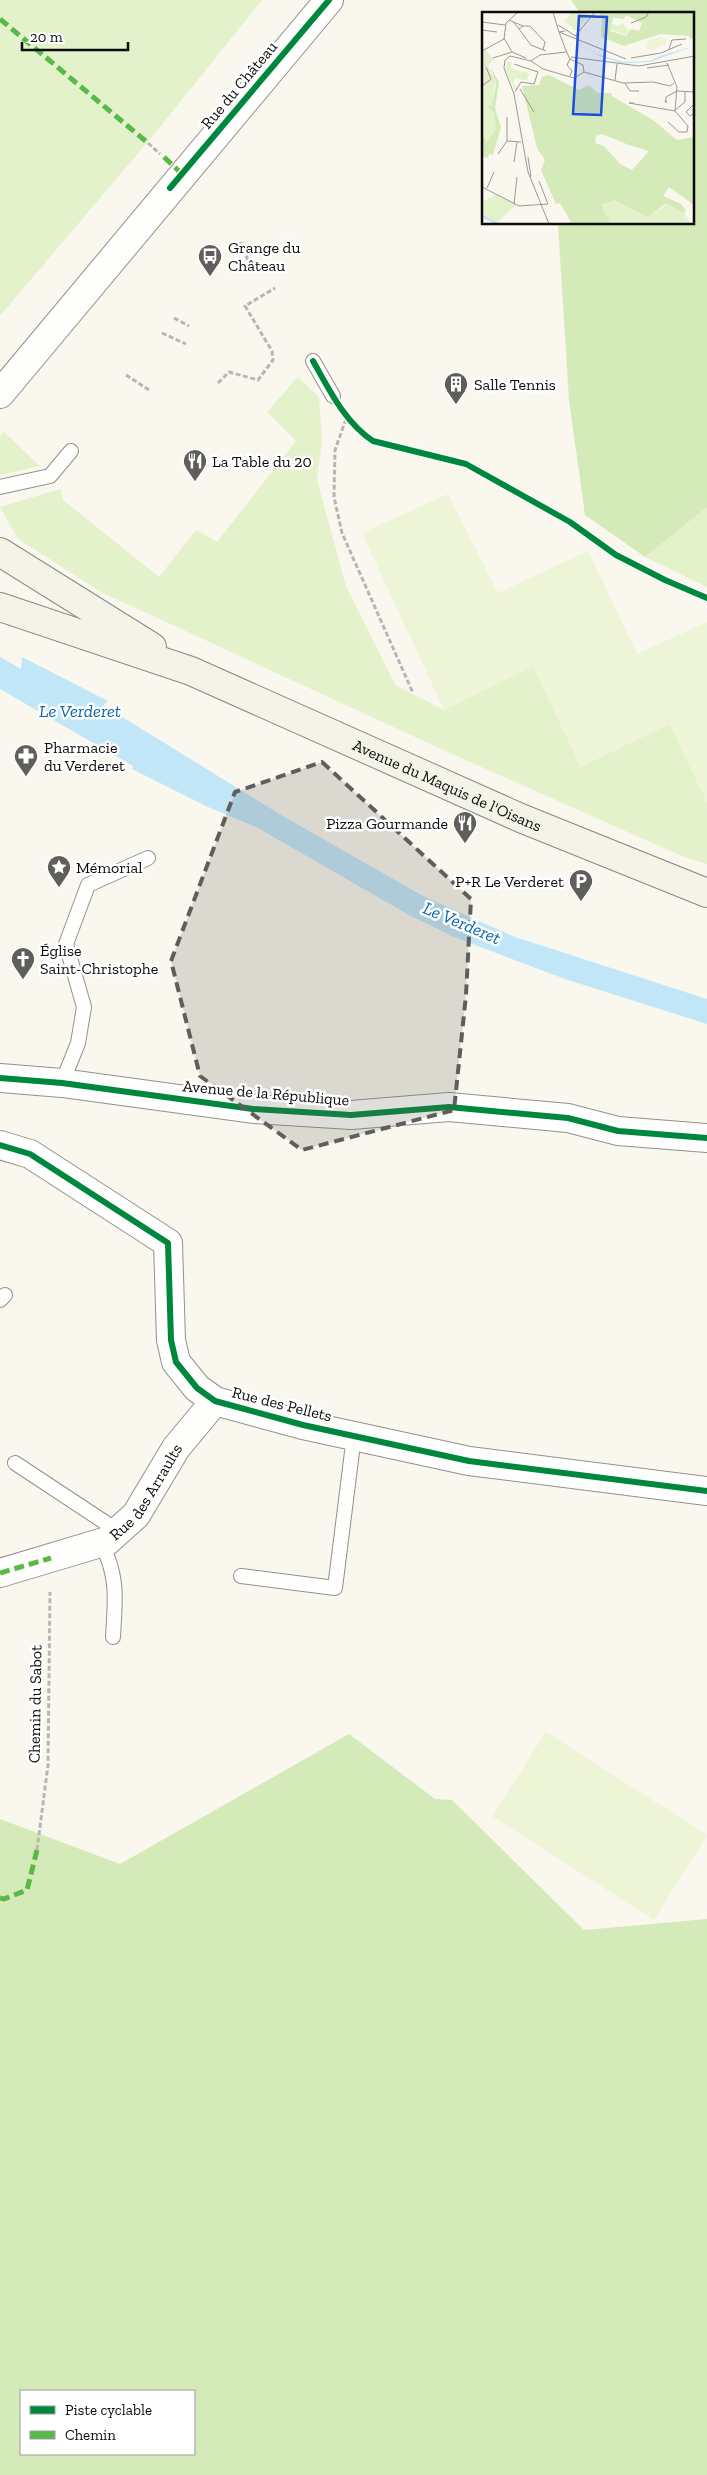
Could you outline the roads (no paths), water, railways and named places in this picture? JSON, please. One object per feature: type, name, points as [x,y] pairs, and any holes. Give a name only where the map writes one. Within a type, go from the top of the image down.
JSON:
[{"type":"main road","name":"Avenue du Maquis de l'Oisans","points":[[0,552],[192,671]]},
{"type":"main road","name":"Avenue du Maquis de l'Oisans","points":[[0,607],[192,671],[524,818],[707,893]]},
{"type":"street","name":"Rue du Château","points":[[0,394],[170,188],[329,0]]},
{"type":"street","name":"Avenue de la République","points":[[0,1078],[254,1108],[351,1115],[449,1107],[568,1118],[618,1131],[707,1138]]},
{"type":"street","name":"Rue des Pellets","points":[[0,1145],[30,1154],[168,1243],[171,1340],[176,1362],[198,1388],[215,1401],[354,1436],[469,1461],[707,1491]]},
{"type":"street","name":"Rue des Arraults","points":[[0,1573],[51,1558],[110,1536],[136,1515],[176,1448],[215,1401]]},
{"type":"lane","points":[[313,361],[333,396]]},
{"type":"lane","points":[[0,487],[50,476],[71,451]]},
{"type":"lane","points":[[62,1084],[78,1043],[84,1007],[66,944],[88,885],[148,858]]},
{"type":"lane","points":[[241,1576],[334,1588],[354,1436]]},
{"type":"lane","points":[[15,1463],[110,1536],[116,1592],[113,1637]]},
{"type":"water","name":"Le Verderet","points":[[0,657],[21,669],[22,657],[108,701],[103,705],[281,815],[423,896],[515,937],[707,999],[707,1024],[565,979],[454,937],[409,915],[258,828],[206,806],[132,769],[133,766],[0,689]]},
{"type":"place","name":"Grange du Château","points":[[210,277]]},
{"type":"place","name":"Salle Tennis","points":[[456,405]]},
{"type":"place","name":"La Table du 20","points":[[195,482]]},
{"type":"place","name":"Pharmacie du Verderet","points":[[26,777]]},
{"type":"place","name":"Pizza Gourmande","points":[[465,844]]},
{"type":"place","name":"Mémorial","points":[[59,888]]},
{"type":"place","name":"P+R Le Verderet","points":[[581,902]]},
{"type":"place","name":"Église Saint-Christophe","points":[[23,980]]}]
